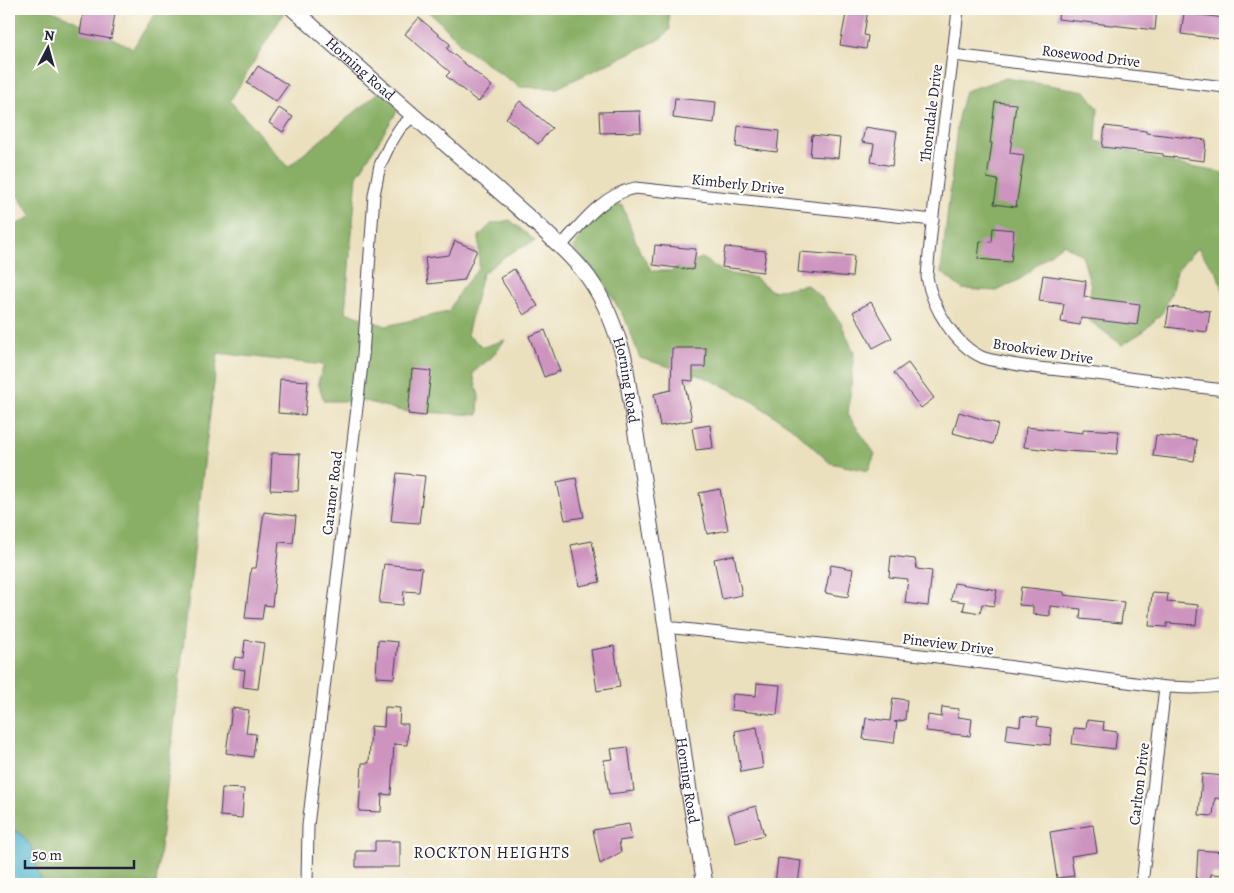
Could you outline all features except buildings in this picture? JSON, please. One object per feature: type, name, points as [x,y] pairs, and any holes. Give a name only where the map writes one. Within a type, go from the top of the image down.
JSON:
[{"type":"street","name":"Horning Road","points":[[293,9],[508,198],[575,260],[602,298],[614,325],[624,357],[704,884]]},
{"type":"street","name":"Thorndale Drive","points":[[933,220],[958,9]]},
{"type":"street","name":"Rosewood Drive","points":[[953,55],[1225,87]]},
{"type":"street","name":"Caranor Road","points":[[307,884],[308,826],[363,356],[374,195],[380,165],[390,144],[400,128],[413,116]]},
{"type":"street","name":"Kimberly Drive","points":[[560,246],[604,202],[625,190],[635,188],[933,220]]},
{"type":"street","name":"Brookview Drive","points":[[933,220],[927,277],[929,286],[945,322],[956,337],[973,352],[985,358],[1009,364],[1225,390]]},
{"type":"street","name":"Pineview Drive","points":[[666,628],[930,656],[1165,686],[1201,688],[1225,685]]},
{"type":"street","name":"Carlton Drive","points":[[1142,884],[1165,686]]},
{"type":"green space","points":[[9,9],[49,9],[133,48],[158,9],[286,9],[230,101],[288,167],[383,89],[401,105],[357,176],[345,312],[386,326],[448,312],[462,288],[479,268],[479,236],[491,224],[510,220],[535,241],[508,254],[482,274],[467,335],[483,347],[505,340],[491,358],[473,374],[479,396],[478,415],[402,411],[365,401],[324,401],[318,382],[324,365],[218,353],[156,884],[41,884],[31,846],[19,832],[9,832],[9,229],[32,216],[9,184]]},
{"type":"green space","points":[[425,9],[668,9],[670,29],[662,38],[557,88],[520,87],[465,49]]},
{"type":"green space","points":[[1006,78],[1085,91],[1098,108],[1096,141],[1173,164],[1225,173],[1225,298],[1217,273],[1197,248],[1176,271],[1171,294],[1162,313],[1144,331],[1122,345],[1089,320],[1091,286],[1082,255],[1063,244],[1022,278],[997,291],[962,289],[941,272],[958,118],[965,91]]},
{"type":"green space","points":[[622,205],[640,252],[652,271],[671,271],[702,258],[725,273],[755,278],[772,291],[807,285],[822,298],[841,323],[854,353],[848,415],[875,454],[868,471],[830,463],[791,427],[747,398],[707,378],[640,358],[626,321],[605,285],[573,248],[593,211]]},
{"type":"water","points":[[9,832],[19,832],[31,846],[41,884],[9,884]]},
{"type":"district","name":"ROCKTON HEIGHTS","points":[[492,853]]}]
